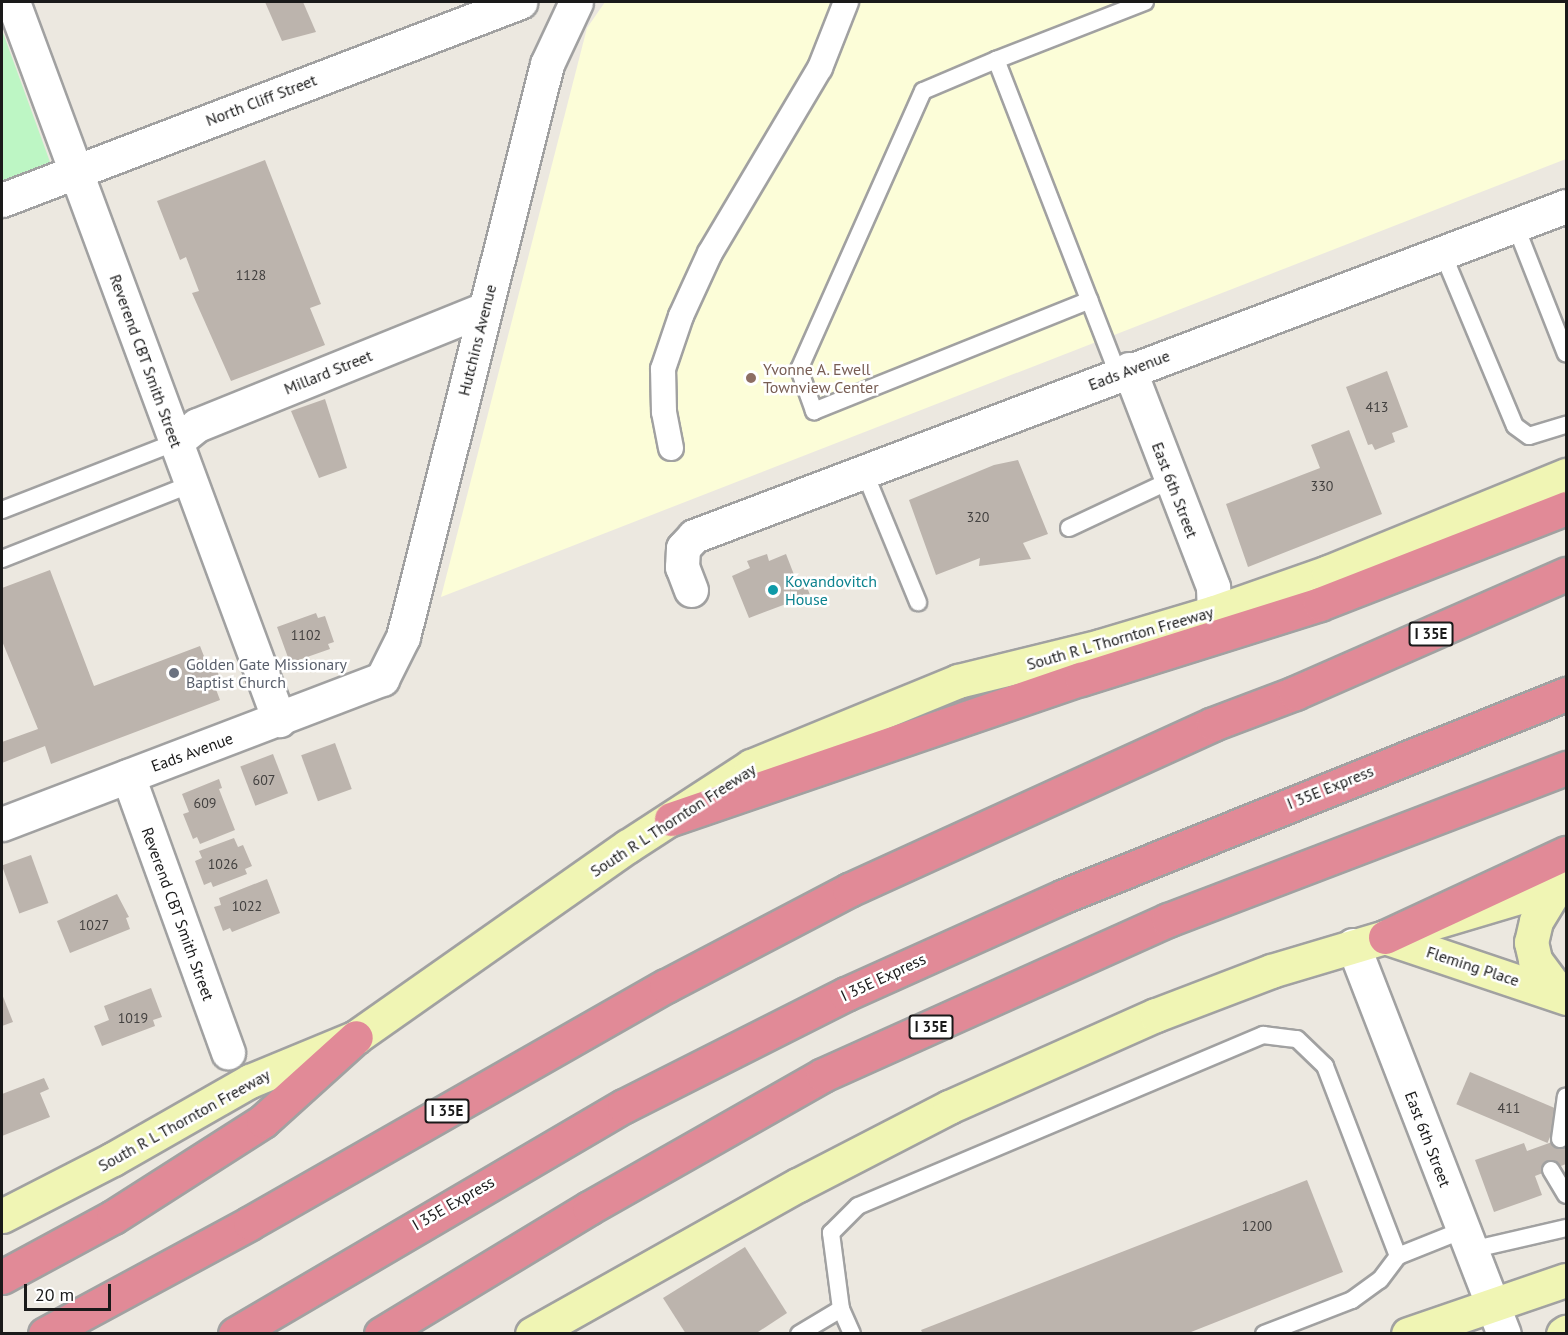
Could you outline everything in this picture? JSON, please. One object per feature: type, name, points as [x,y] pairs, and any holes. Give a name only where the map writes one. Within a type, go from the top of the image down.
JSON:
[{"type":"highway","points":[[671,819],[1081,679],[1320,604],[1566,508]]},
{"type":"highway","name":"I 35E","points":[[45,1334],[250,1223],[666,986],[849,890],[1191,734],[1566,574]]},
{"type":"highway","name":"I 35E Express","points":[[235,1334],[624,1106],[846,994],[1064,896],[1566,694]]},
{"type":"highway","name":"I 35E","points":[[381,1334],[589,1208],[824,1076],[1168,920],[1566,768]]},
{"type":"highway","points":[[1385,937],[1566,853]]},
{"type":"highway","points":[[2,1277],[113,1217],[263,1121],[356,1037]]},
{"type":"main road","name":"South R L Thornton Freeway","points":[[2,1216],[113,1160],[250,1081],[356,1037],[751,766],[958,681],[1100,646],[1214,612],[1328,572],[1566,475]]},
{"type":"main road","points":[[532,1334],[798,1185],[950,1107],[1156,1015],[1353,945],[1562,884]]},
{"type":"main road","name":"Fleming Place","points":[[1562,884],[1536,921],[1531,942],[1535,960],[1564,997]]},
{"type":"main road","name":"Fleming Place","points":[[1385,937],[1564,997]]},
{"type":"main road","points":[[1408,1334],[1498,1320],[1566,1280]]},
{"type":"street","name":"Reverend CBT Smith Street","points":[[13,2],[279,720]]},
{"type":"street","name":"North Cliff Street","points":[[2,200],[520,2]]},
{"type":"street","name":"Hutchins Avenue","points":[[382,679],[403,637],[547,64],[576,2]]},
{"type":"street","points":[[671,448],[664,412],[663,369],[681,316],[710,253],[820,68],[846,2]]},
{"type":"street","name":"Eads Avenue","points":[[691,590],[682,567],[683,548],[694,536],[1123,372],[1516,227],[1566,206]]},
{"type":"street","name":"Millard Street","points":[[176,442],[197,425],[484,309]]},
{"type":"street","name":"East 6th Street","points":[[1123,372],[1171,480],[1213,587],[1214,612]]},
{"type":"street","name":"Eads Avenue","points":[[2,824],[382,679]]},
{"type":"street","name":"Reverend CBT Smith Street","points":[[128,776],[228,1052]]},
{"type":"street","name":"East 6th Street","points":[[1353,945],[1498,1320]]},
{"type":"lane","points":[[1090,300],[814,411],[799,369],[923,92],[996,60],[1145,2]]},
{"type":"lane","points":[[996,60],[1090,300],[1123,372]]},
{"type":"lane","points":[[1516,227],[1566,354]]},
{"type":"lane","points":[[1443,254],[1515,426],[1529,436],[1566,425]]},
{"type":"lane","points":[[2,510],[176,442]]},
{"type":"lane","points":[[864,471],[918,602]]},
{"type":"lane","points":[[1069,528],[1171,480]]},
{"type":"lane","points":[[2,559],[191,484]]},
{"type":"lane","points":[[852,1334],[841,1310],[831,1233],[858,1206],[1263,1035],[1297,1039],[1325,1066],[1398,1256]]},
{"type":"lane","points":[[1560,1139],[1566,1096]]},
{"type":"lane","points":[[1551,1170],[1566,1195]]},
{"type":"lane","points":[[1264,1334],[1352,1300],[1380,1280],[1398,1256],[1467,1240],[1566,1228]]},
{"type":"lane","points":[[799,1334],[841,1310]]},
{"type":"shaded area","name":"Yvonne A. Ewell Townview Center","points":[[605,2],[1566,2],[1566,159],[441,597],[587,28]]},
{"type":"green space","points":[[2,30],[50,162],[2,181]]},
{"type":"building","points":[[265,2],[303,2],[316,32],[282,41]]},
{"type":"building","points":[[265,160],[321,304],[310,308],[325,345],[231,381],[192,293],[199,291],[186,257],[180,260],[157,201]]},
{"type":"building","points":[[1387,371],[1408,427],[1392,433],[1395,442],[1375,450],[1372,444],[1368,445],[1346,387]]},
{"type":"building","points":[[325,399],[347,468],[319,478],[291,411]]},
{"type":"building","points":[[1349,430],[1382,514],[1248,567],[1226,504],[1320,468],[1311,445]]},
{"type":"building","points":[[1018,460],[1048,534],[1023,543],[1031,559],[979,566],[980,558],[936,575],[909,500],[994,465]]},
{"type":"building","name":"Kovandovitch House","points":[[767,554],[769,561],[786,554],[798,585],[805,582],[810,595],[749,618],[732,576],[750,568],[747,561]]},
{"type":"building","name":"Golden Gate Missionary Baptist Church","points":[[50,570],[94,686],[200,646],[207,664],[214,662],[221,681],[214,684],[220,700],[51,764],[45,746],[2,763],[2,742],[38,729],[2,641],[2,588]]},
{"type":"building","points":[[316,613],[318,618],[325,616],[334,642],[328,644],[330,649],[290,663],[277,627]]},
{"type":"building","points":[[335,743],[352,789],[318,801],[301,755]]},
{"type":"building","points":[[273,754],[288,793],[255,806],[240,767]]},
{"type":"building","points":[[219,779],[222,788],[219,789],[235,830],[200,844],[197,837],[193,839],[183,814],[189,812],[182,794]]},
{"type":"building","points":[[234,838],[238,847],[243,845],[252,866],[245,869],[247,874],[213,887],[211,882],[204,885],[195,861],[202,858],[199,851]]},
{"type":"building","points":[[31,855],[48,903],[19,914],[2,866]]},
{"type":"building","points":[[267,879],[280,913],[232,932],[230,928],[223,931],[214,907],[221,905],[219,898]]},
{"type":"building","points":[[117,894],[129,917],[126,918],[130,929],[70,953],[57,921]]},
{"type":"building","points":[[151,988],[162,1017],[153,1020],[155,1026],[102,1046],[94,1026],[109,1020],[104,1006]]},
{"type":"building","points":[[2,994],[13,1022],[2,1026]]},
{"type":"building","points":[[1470,1072],[1561,1111],[1547,1143],[1456,1104]]},
{"type":"building","points":[[44,1078],[49,1089],[40,1093],[50,1117],[2,1136],[2,1094]]},
{"type":"building","points":[[1566,1137],[1566,1164],[1535,1176],[1542,1195],[1494,1212],[1475,1160],[1524,1143],[1527,1151]]},
{"type":"building","points":[[1307,1180],[1343,1272],[1186,1334],[923,1334],[921,1330]]},
{"type":"building","points":[[745,1247],[787,1313],[755,1334],[686,1334],[663,1298]]},
{"type":"place","name":"Yvonne A. Ewell Townview Center","points":[[751,378]]},
{"type":"place","name":"Kovandovitch House","points":[[773,590]]},
{"type":"place","name":"Golden Gate Missionary Baptist Church","points":[[174,673]]}]
